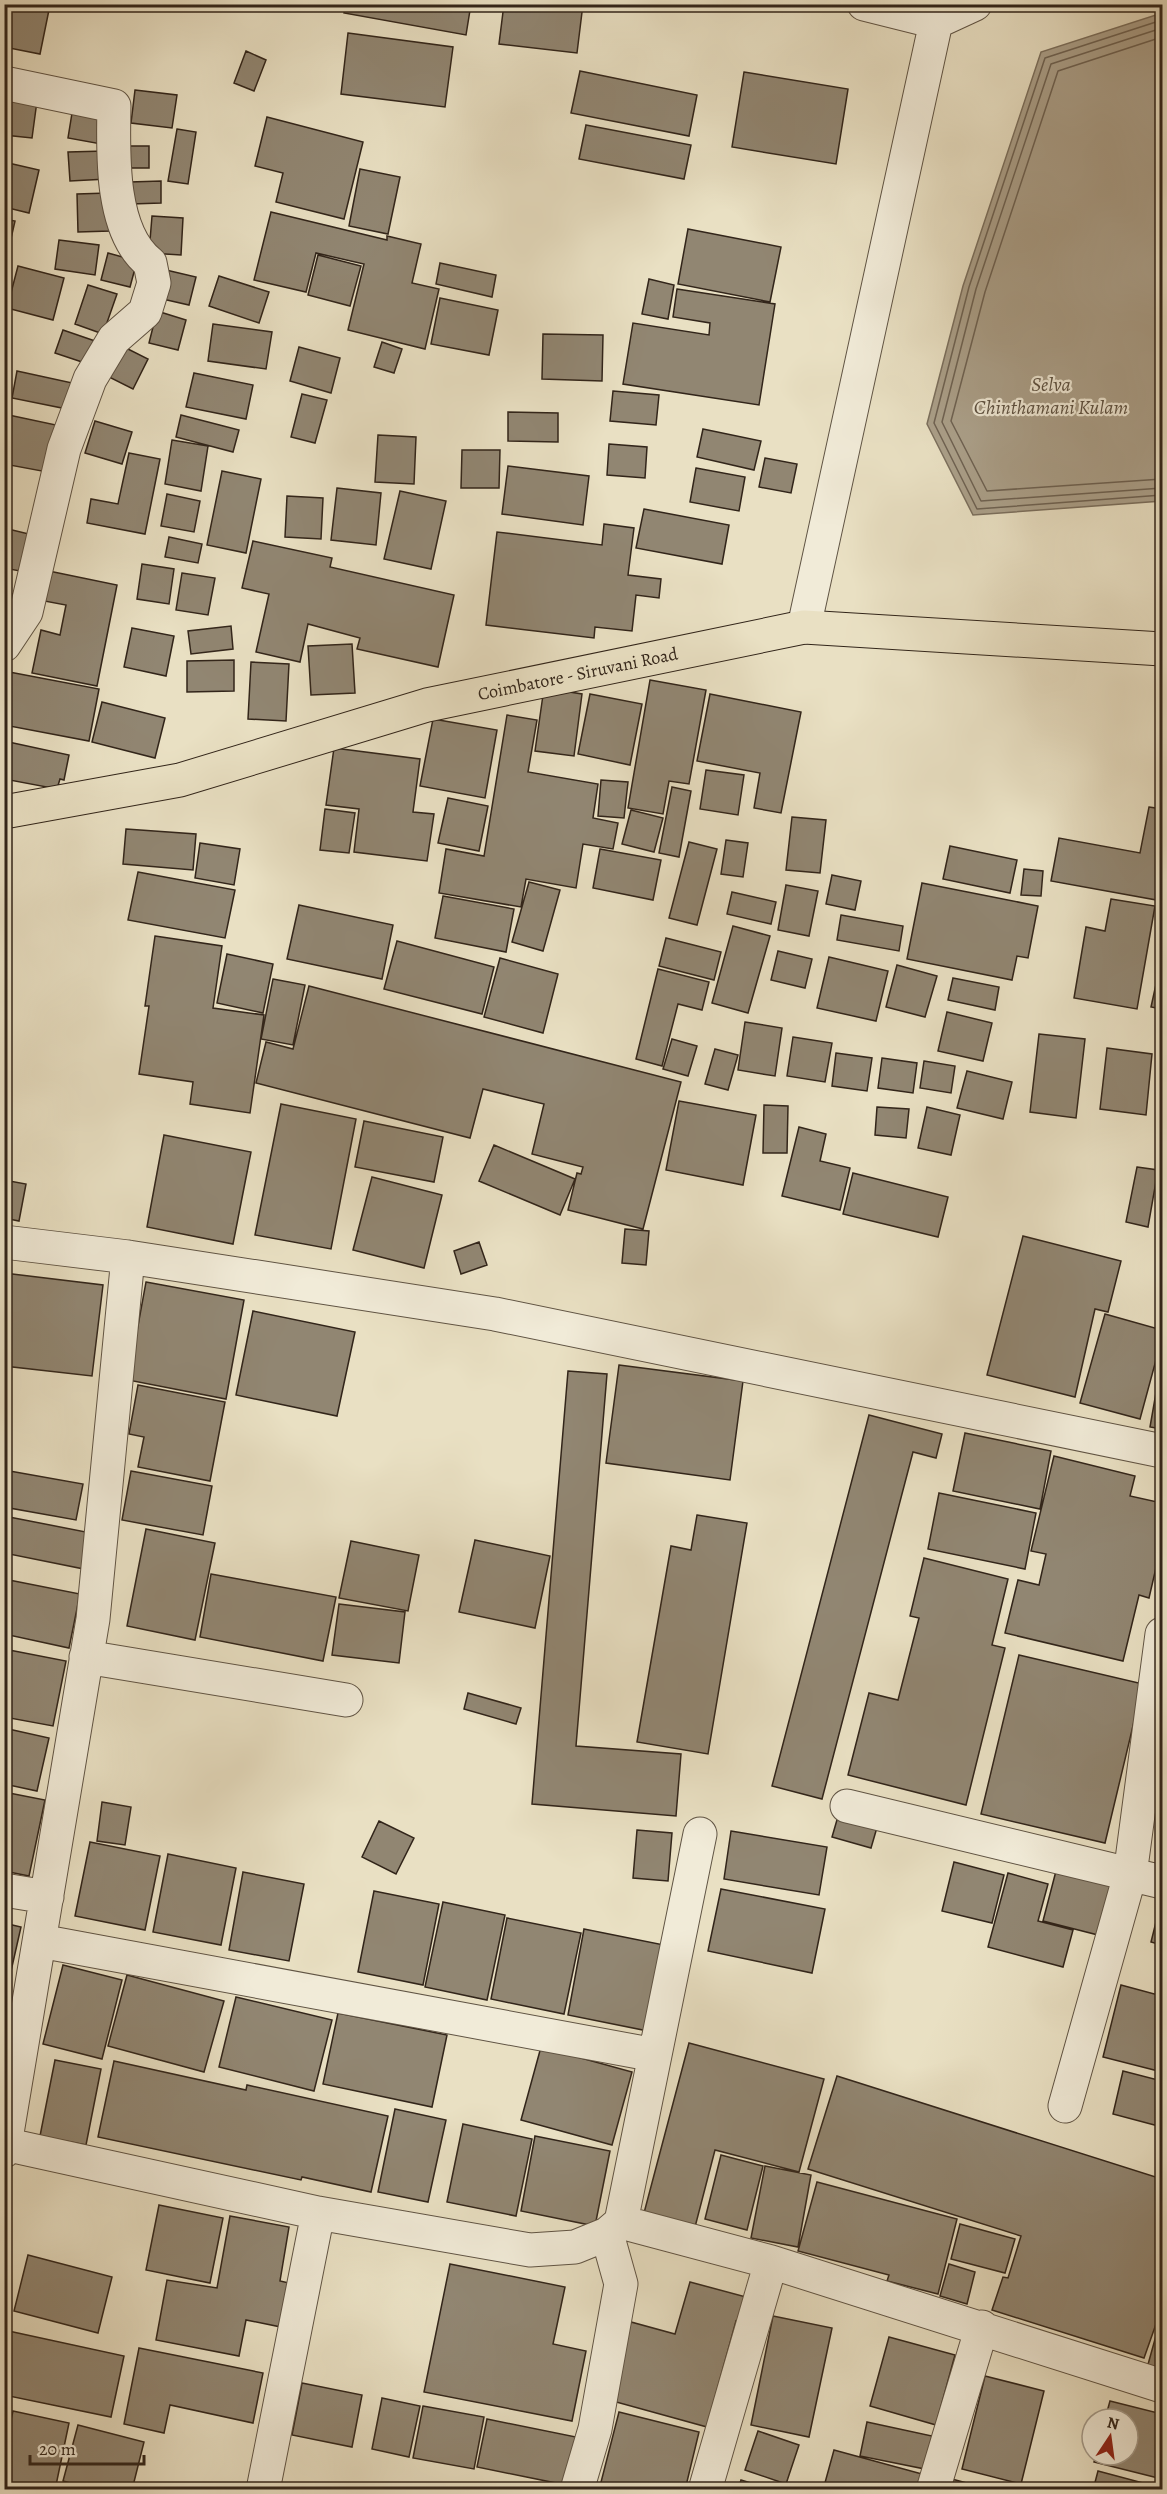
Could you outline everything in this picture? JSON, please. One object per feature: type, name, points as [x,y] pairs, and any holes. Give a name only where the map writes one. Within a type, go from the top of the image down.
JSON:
[{"type":"main road","name":"Coimbatore - Siruvani Road","points":[[4,812],[180,780],[427,705],[804,627],[1162,649]]},
{"type":"street","points":[[864,4],[936,22],[975,4]]},
{"type":"street","points":[[804,627],[936,22]]},
{"type":"street","points":[[4,83],[114,106],[113,153],[117,191],[126,228],[138,254],[150,263],[154,283],[145,312],[114,339],[90,379],[64,449],[26,612],[4,645]]},
{"type":"street","points":[[4,1242],[128,1257],[495,1314],[1162,1451]]},
{"type":"street","points":[[128,1257],[93,1618],[5,2146],[318,2213],[530,2250],[575,2247],[614,2228],[771,2262],[982,2327],[1162,2386]]},
{"type":"street","points":[[1065,2106],[1130,1875],[1162,1634]]},
{"type":"street","points":[[86,1657],[346,1700]]},
{"type":"street","points":[[847,1806],[1162,1882]]},
{"type":"street","points":[[577,2490],[595,2429],[621,2284],[614,2228],[655,2055],[700,1833]]},
{"type":"street","points":[[4,1890],[47,1897]]},
{"type":"street","points":[[40,1941],[655,2055]]},
{"type":"street","points":[[263,2490],[318,2213]]},
{"type":"street","points":[[705,2490],[771,2262]]},
{"type":"street","points":[[933,2490],[982,2327]]},
{"type":"water","name":"Selva Chinthamani Kulam","points":[[1162,13],[1162,501],[973,515],[927,424],[963,286],[1041,52]]},
{"type":"building","points":[[4,4],[50,5],[40,54],[4,47]]},
{"type":"building","points":[[346,4],[471,4],[466,35],[344,13]]},
{"type":"building","points":[[504,4],[583,4],[577,53],[499,44]]},
{"type":"building","points":[[348,33],[453,47],[445,107],[341,94]]},
{"type":"building","points":[[4,49],[10,51],[4,71]]},
{"type":"building","points":[[246,51],[266,60],[254,91],[234,83]]},
{"type":"building","points":[[580,71],[697,95],[689,136],[571,113]]},
{"type":"building","points":[[744,72],[848,89],[836,164],[732,147]]},
{"type":"building","points":[[135,90],[177,95],[172,128],[131,123]]},
{"type":"building","points":[[4,97],[37,101],[32,138],[4,135]]},
{"type":"building","points":[[73,107],[106,113],[101,144],[68,138]]},
{"type":"building","points":[[267,117],[363,142],[344,219],[276,202],[283,173],[255,166]]},
{"type":"building","points":[[586,125],[691,145],[684,179],[579,159]]},
{"type":"building","points":[[177,129],[196,132],[188,184],[168,181]]},
{"type":"building","points":[[126,146],[149,146],[149,168],[126,168]]},
{"type":"building","points":[[105,151],[107,179],[70,181],[68,152]]},
{"type":"building","points":[[4,162],[39,170],[29,213],[4,207]]},
{"type":"building","points":[[360,169],[400,177],[388,234],[349,226]]},
{"type":"building","points":[[161,181],[161,203],[131,204],[130,182]]},
{"type":"building","points":[[108,193],[110,231],[78,232],[77,194]]},
{"type":"building","points":[[271,212],[387,240],[387,236],[421,244],[412,283],[439,289],[425,349],[348,330],[364,264],[316,253],[306,292],[254,280]]},
{"type":"building","points":[[152,216],[183,218],[181,255],[149,253]]},
{"type":"building","points":[[4,219],[15,221],[4,269]]},
{"type":"building","points":[[688,229],[781,247],[770,302],[678,284]]},
{"type":"building","points":[[59,240],[99,245],[95,275],[55,269]]},
{"type":"building","points":[[108,253],[137,261],[130,287],[101,280]]},
{"type":"building","points":[[318,255],[361,266],[350,306],[308,295]]},
{"type":"building","points":[[440,263],[496,275],[492,297],[436,284]]},
{"type":"building","points":[[18,266],[64,278],[53,320],[7,308]]},
{"type":"building","points":[[166,270],[196,277],[189,305],[158,298]]},
{"type":"building","points":[[219,276],[269,292],[259,323],[209,306]]},
{"type":"building","points":[[649,279],[674,285],[668,319],[642,314]]},
{"type":"building","points":[[88,285],[117,294],[103,334],[75,324]]},
{"type":"building","points":[[677,289],[775,304],[759,405],[623,384],[633,323],[709,335],[710,323],[673,317]]},
{"type":"building","points":[[440,298],[498,310],[489,355],[431,344]]},
{"type":"building","points":[[157,311],[186,320],[178,350],[149,343]]},
{"type":"building","points":[[213,324],[272,332],[266,369],[208,361]]},
{"type":"building","points":[[63,330],[98,342],[91,365],[55,353]]},
{"type":"building","points":[[543,334],[603,335],[602,381],[542,379]]},
{"type":"building","points":[[382,342],[402,349],[394,373],[374,367]]},
{"type":"building","points":[[122,346],[148,359],[133,389],[107,376]]},
{"type":"building","points":[[299,347],[340,358],[331,393],[290,381]]},
{"type":"building","points":[[17,371],[77,384],[72,410],[12,398]]},
{"type":"building","points":[[194,373],[253,385],[246,419],[186,407]]},
{"type":"building","points":[[613,391],[659,395],[656,425],[610,421]]},
{"type":"building","points":[[302,394],[327,400],[315,443],[291,437]]},
{"type":"building","points":[[508,412],[558,413],[558,442],[508,441]]},
{"type":"building","points":[[4,414],[56,425],[47,472],[4,464]]},
{"type":"building","points":[[181,415],[239,430],[233,452],[176,437]]},
{"type":"building","points":[[95,421],[132,432],[122,464],[85,453]]},
{"type":"building","points":[[703,429],[761,441],[754,470],[697,457]]},
{"type":"building","points":[[378,435],[416,437],[414,484],[375,482]]},
{"type":"building","points":[[172,440],[208,446],[201,491],[165,484]]},
{"type":"building","points":[[609,444],[647,447],[645,478],[607,475]]},
{"type":"building","points":[[462,450],[500,450],[499,488],[461,488]]},
{"type":"building","points":[[129,453],[160,459],[145,534],[87,523],[91,499],[118,504]]},
{"type":"building","points":[[765,458],[797,464],[791,493],[759,487]]},
{"type":"building","points":[[508,466],[589,476],[583,525],[502,514]]},
{"type":"building","points":[[696,468],[745,477],[739,511],[690,502]]},
{"type":"building","points":[[222,471],[261,479],[246,553],[207,545]]},
{"type":"building","points":[[337,488],[381,493],[376,545],[331,540]]},
{"type":"building","points":[[400,491],[446,501],[431,569],[384,559]]},
{"type":"building","points":[[167,494],[200,501],[194,532],[161,526]]},
{"type":"building","points":[[287,496],[323,498],[321,539],[285,537]]},
{"type":"building","points":[[644,509],[729,525],[722,564],[636,548]]},
{"type":"building","points":[[604,524],[634,528],[628,575],[661,579],[659,598],[636,595],[632,631],[595,627],[594,638],[486,625],[497,532],[602,545]]},
{"type":"building","points":[[4,528],[33,535],[25,572],[4,568]]},
{"type":"building","points":[[169,537],[202,544],[198,563],[165,557]]},
{"type":"building","points":[[253,541],[332,558],[330,567],[454,595],[438,667],[357,649],[360,638],[308,624],[300,662],[256,652],[269,594],[242,588]]},
{"type":"building","points":[[142,564],[174,569],[169,604],[137,599]]},
{"type":"building","points":[[44,570],[117,585],[97,686],[32,673],[41,630],[60,635],[66,605],[39,600]]},
{"type":"building","points":[[182,573],[215,578],[208,615],[176,610]]},
{"type":"building","points":[[4,592],[21,596],[4,622]]},
{"type":"building","points":[[231,626],[233,649],[191,654],[188,631]]},
{"type":"building","points":[[132,628],[174,636],[166,676],[124,667]]},
{"type":"building","points":[[352,644],[355,693],[311,695],[308,646]]},
{"type":"building","points":[[234,660],[234,691],[187,692],[187,661]]},
{"type":"building","points":[[251,662],[289,664],[286,721],[248,719]]},
{"type":"building","points":[[4,671],[99,689],[89,741],[4,725]]},
{"type":"building","points":[[650,680],[706,690],[689,784],[669,781],[663,814],[628,808]]},
{"type":"building","points":[[544,688],[582,694],[574,756],[535,751]]},
{"type":"building","points":[[590,694],[642,704],[630,765],[578,754]]},
{"type":"building","points":[[710,694],[801,712],[781,813],[754,808],[760,773],[697,761]]},
{"type":"building","points":[[102,702],[165,718],[155,758],[92,742]]},
{"type":"building","points":[[507,715],[537,720],[528,772],[598,784],[593,818],[618,823],[613,849],[583,844],[576,888],[526,879],[521,907],[439,893],[446,849],[484,856]]},
{"type":"building","points":[[433,719],[497,730],[485,798],[420,786]]},
{"type":"building","points":[[4,741],[69,755],[64,780],[60,779],[57,789],[4,779]]},
{"type":"building","points":[[334,748],[420,759],[413,812],[434,814],[427,861],[354,852],[359,809],[326,805]]},
{"type":"building","points":[[706,770],[744,775],[738,815],[700,809]]},
{"type":"building","points":[[601,780],[628,782],[624,818],[598,816]]},
{"type":"building","points":[[672,787],[691,791],[679,857],[659,853]]},
{"type":"building","points":[[448,798],[488,806],[479,851],[438,843]]},
{"type":"building","points":[[1149,807],[1162,809],[1162,901],[1051,881],[1059,838],[1140,853]]},
{"type":"building","points":[[325,809],[355,813],[349,853],[320,850]]},
{"type":"building","points":[[631,810],[663,818],[654,852],[622,844]]},
{"type":"building","points":[[792,817],[826,820],[820,873],[786,870]]},
{"type":"building","points":[[126,829],[196,834],[193,870],[123,864]]},
{"type":"building","points":[[726,840],[748,843],[743,877],[721,874]]},
{"type":"building","points":[[689,842],[717,849],[697,925],[669,918]]},
{"type":"building","points":[[200,843],[240,849],[234,885],[195,878]]},
{"type":"building","points":[[950,846],[1017,860],[1010,893],[943,879]]},
{"type":"building","points":[[600,849],[661,860],[653,900],[593,888]]},
{"type":"building","points":[[1024,869],[1043,871],[1041,896],[1021,895]]},
{"type":"building","points":[[138,872],[235,890],[225,938],[128,920]]},
{"type":"building","points":[[832,875],[861,881],[855,910],[826,904]]},
{"type":"building","points":[[529,882],[560,890],[543,951],[512,942]]},
{"type":"building","points":[[922,883],[1038,906],[1028,958],[1017,956],[1012,980],[907,959]]},
{"type":"building","points":[[786,885],[818,891],[809,936],[778,930]]},
{"type":"building","points":[[732,892],[776,902],[771,924],[727,914]]},
{"type":"building","points":[[443,896],[514,909],[506,952],[435,938]]},
{"type":"building","points":[[1111,899],[1155,906],[1137,1009],[1074,998],[1086,927],[1105,931]]},
{"type":"building","points":[[299,905],[393,925],[382,979],[287,959]]},
{"type":"building","points":[[841,915],[903,926],[899,951],[837,940]]},
{"type":"building","points":[[733,926],[770,936],[748,1013],[712,1003]]},
{"type":"building","points":[[155,936],[222,946],[213,1008],[264,1015],[250,1113],[190,1104],[193,1082],[139,1074],[149,1006],[145,1006]]},
{"type":"building","points":[[666,938],[721,952],[714,980],[659,966]]},
{"type":"building","points":[[397,941],[494,967],[482,1014],[384,989]]},
{"type":"building","points":[[778,951],[812,959],[805,988],[771,980]]},
{"type":"building","points":[[227,954],[273,964],[263,1013],[217,1003]]},
{"type":"building","points":[[829,957],[888,971],[876,1021],[817,1008]]},
{"type":"building","points":[[1162,957],[1162,1009],[1151,1007]]},
{"type":"building","points":[[500,958],[558,974],[543,1033],[484,1017]]},
{"type":"building","points":[[897,965],[937,976],[925,1017],[886,1007]]},
{"type":"building","points":[[658,969],[709,982],[702,1010],[678,1004],[662,1066],[636,1059]]},
{"type":"building","points":[[953,978],[999,987],[995,1010],[948,1000]]},
{"type":"building","points":[[273,979],[305,985],[293,1045],[261,1039]]},
{"type":"building","points":[[309,986],[681,1082],[643,1229],[568,1210],[577,1173],[581,1174],[583,1167],[532,1154],[544,1104],[483,1089],[470,1138],[256,1083],[266,1042],[293,1049]]},
{"type":"building","points":[[947,1012],[992,1023],[983,1061],[938,1051]]},
{"type":"building","points":[[745,1022],[782,1028],[775,1076],[738,1070]]},
{"type":"building","points":[[1039,1034],[1085,1039],[1076,1118],[1030,1112]]},
{"type":"building","points":[[793,1037],[832,1043],[825,1082],[787,1076]]},
{"type":"building","points":[[672,1039],[697,1046],[688,1076],[663,1069]]},
{"type":"building","points":[[1107,1048],[1152,1054],[1146,1115],[1100,1109]]},
{"type":"building","points":[[715,1049],[738,1055],[728,1090],[705,1084]]},
{"type":"building","points":[[836,1053],[872,1058],[867,1091],[832,1086]]},
{"type":"building","points":[[882,1058],[917,1063],[913,1093],[878,1088]]},
{"type":"building","points":[[924,1061],[955,1066],[951,1093],[920,1088]]},
{"type":"building","points":[[967,1071],[1012,1082],[1003,1119],[957,1108]]},
{"type":"building","points":[[679,1101],[756,1115],[743,1185],[666,1170]]},
{"type":"building","points":[[281,1104],[356,1119],[331,1249],[255,1235]]},
{"type":"building","points":[[764,1105],[788,1106],[787,1153],[763,1153]]},
{"type":"building","points":[[877,1107],[909,1109],[906,1138],[875,1135]]},
{"type":"building","points":[[927,1107],[960,1115],[951,1155],[918,1148]]},
{"type":"building","points":[[364,1121],[443,1137],[434,1182],[355,1167]]},
{"type":"building","points":[[799,1127],[826,1134],[820,1161],[850,1168],[840,1210],[782,1196]]},
{"type":"building","points":[[164,1135],[251,1152],[233,1244],[147,1227]]},
{"type":"building","points":[[494,1145],[575,1179],[560,1215],[479,1181]]},
{"type":"building","points":[[1137,1167],[1158,1170],[1148,1227],[1126,1222]]},
{"type":"building","points":[[853,1173],[948,1197],[938,1237],[843,1214]]},
{"type":"building","points":[[372,1177],[442,1195],[424,1268],[353,1250]]},
{"type":"building","points":[[4,1180],[26,1184],[19,1221],[4,1218]]},
{"type":"building","points":[[625,1229],[649,1231],[646,1265],[622,1263]]},
{"type":"building","points":[[1023,1236],[1121,1261],[1108,1312],[1095,1309],[1075,1397],[987,1375]]},
{"type":"building","points":[[479,1242],[487,1265],[461,1274],[454,1251]]},
{"type":"building","points":[[4,1273],[103,1285],[92,1376],[4,1366]]},
{"type":"building","points":[[146,1282],[244,1300],[226,1399],[128,1380]]},
{"type":"building","points":[[253,1311],[355,1332],[337,1416],[236,1395]]},
{"type":"building","points":[[1105,1314],[1162,1330],[1162,1338],[1140,1419],[1080,1403]]},
{"type":"building","points":[[619,1365],[743,1381],[730,1480],[606,1463]]},
{"type":"building","points":[[568,1371],[607,1374],[576,1746],[681,1754],[676,1816],[532,1804]]},
{"type":"building","points":[[138,1385],[225,1402],[210,1481],[138,1467],[144,1437],[129,1434]]},
{"type":"building","points":[[1157,1387],[1162,1388],[1162,1429],[1150,1427]]},
{"type":"building","points":[[869,1415],[942,1434],[936,1458],[913,1452],[822,1799],[772,1786]]},
{"type":"building","points":[[965,1433],[1051,1451],[1040,1509],[953,1491]]},
{"type":"building","points":[[1054,1456],[1135,1476],[1130,1496],[1162,1503],[1162,1542],[1149,1598],[1139,1595],[1123,1661],[1005,1633],[1018,1580],[1039,1585],[1046,1554],[1031,1551]]},
{"type":"building","points":[[4,1470],[83,1484],[76,1520],[4,1507]]},
{"type":"building","points":[[131,1471],[212,1486],[203,1535],[122,1520]]},
{"type":"building","points":[[939,1493],[1036,1513],[1025,1569],[928,1549]]},
{"type":"building","points":[[697,1515],[747,1523],[708,1754],[637,1742],[671,1546],[691,1550]]},
{"type":"building","points":[[4,1516],[91,1533],[84,1569],[4,1553]]},
{"type":"building","points":[[146,1529],[215,1543],[195,1640],[127,1626]]},
{"type":"building","points":[[475,1540],[550,1556],[535,1628],[459,1612]]},
{"type":"building","points":[[351,1541],[419,1555],[408,1611],[339,1598]]},
{"type":"building","points":[[924,1558],[1008,1579],[992,1645],[1005,1648],[966,1805],[848,1775],[869,1693],[898,1700],[919,1618],[910,1616]]},
{"type":"building","points":[[211,1574],[336,1597],[323,1661],[200,1637]]},
{"type":"building","points":[[4,1579],[80,1594],[69,1648],[4,1634]]},
{"type":"building","points":[[339,1604],[405,1612],[399,1663],[332,1655]]},
{"type":"building","points":[[4,1649],[66,1661],[53,1726],[4,1717]]},
{"type":"building","points":[[1019,1655],[1143,1684],[1105,1843],[981,1814]]},
{"type":"building","points":[[468,1693],[521,1708],[516,1724],[464,1709]]},
{"type":"building","points":[[4,1728],[49,1738],[37,1791],[4,1784]]},
{"type":"building","points":[[4,1792],[45,1800],[29,1876],[4,1871]]},
{"type":"building","points":[[102,1802],[131,1807],[125,1845],[97,1841]]},
{"type":"building","points":[[839,1813],[878,1824],[871,1848],[832,1837]]},
{"type":"building","points":[[379,1821],[414,1838],[396,1874],[362,1857]]},
{"type":"building","points":[[637,1830],[672,1833],[668,1881],[633,1878]]},
{"type":"building","points":[[731,1831],[827,1847],[819,1895],[724,1879]]},
{"type":"building","points":[[90,1842],[160,1856],[145,1930],[75,1916]]},
{"type":"building","points":[[168,1854],[236,1868],[221,1945],[153,1932]]},
{"type":"building","points":[[954,1862],[1004,1875],[992,1923],[942,1911]]},
{"type":"building","points":[[1056,1871],[1115,1886],[1102,1936],[1043,1921]]},
{"type":"building","points":[[243,1872],[304,1884],[289,1961],[229,1950]]},
{"type":"building","points":[[1008,1873],[1048,1884],[1038,1921],[1073,1930],[1063,1967],[988,1947]]},
{"type":"building","points":[[721,1889],[825,1909],[812,1973],[708,1951]]},
{"type":"building","points":[[374,1891],[439,1904],[423,1985],[358,1972]]},
{"type":"building","points":[[443,1902],[505,1915],[487,2000],[425,1987]]},
{"type":"building","points":[[1159,1910],[1162,1911],[1162,1945],[1151,1942]]},
{"type":"building","points":[[507,1918],[581,1933],[564,2014],[491,1999]]},
{"type":"building","points":[[4,1923],[21,1927],[4,2002]]},
{"type":"building","points":[[584,1929],[664,1945],[648,2031],[568,2015]]},
{"type":"building","points":[[63,1965],[122,1980],[102,2059],[43,2044]]},
{"type":"building","points":[[127,1975],[224,2001],[204,2072],[108,2046]]},
{"type":"building","points":[[1121,1985],[1162,1996],[1162,2072],[1103,2057]]},
{"type":"building","points":[[236,1997],[332,2020],[314,2091],[219,2067]]},
{"type":"building","points":[[338,2013],[447,2035],[432,2107],[323,2084]]},
{"type":"building","points":[[689,2043],[824,2079],[799,2172],[715,2150],[695,2227],[644,2213]]},
{"type":"building","points":[[541,2047],[632,2072],[612,2145],[521,2120]]},
{"type":"building","points":[[55,2060],[101,2069],[86,2145],[40,2136]]},
{"type":"building","points":[[114,2061],[246,2090],[247,2085],[388,2116],[371,2192],[302,2177],[301,2180],[98,2137]]},
{"type":"building","points":[[1123,2071],[1162,2081],[1162,2127],[1113,2114]]},
{"type":"building","points":[[837,2076],[1162,2179],[1162,2307],[1144,2358],[992,2310],[1003,2277],[1008,2278],[1021,2236],[808,2169]]},
{"type":"building","points":[[395,2109],[446,2120],[428,2202],[378,2192]]},
{"type":"building","points":[[463,2124],[532,2139],[516,2216],[447,2202]]},
{"type":"building","points":[[535,2136],[610,2151],[595,2226],[521,2211]]},
{"type":"building","points":[[721,2155],[763,2166],[747,2230],[705,2219]]},
{"type":"building","points":[[765,2166],[811,2175],[798,2247],[751,2238]]},
{"type":"building","points":[[817,2182],[957,2219],[938,2294],[887,2281],[889,2275],[798,2251]]},
{"type":"building","points":[[159,2205],[223,2218],[210,2283],[146,2270]]},
{"type":"building","points":[[230,2216],[289,2227],[280,2281],[289,2283],[281,2327],[246,2320],[239,2356],[156,2340],[167,2280],[217,2288]]},
{"type":"building","points":[[960,2224],[1015,2239],[1005,2273],[951,2259]]},
{"type":"building","points":[[28,2255],[112,2277],[98,2333],[14,2311]]},
{"type":"building","points":[[450,2264],[565,2287],[553,2344],[586,2351],[572,2421],[424,2392]]},
{"type":"building","points":[[949,2264],[975,2272],[967,2304],[940,2296]]},
{"type":"building","points":[[690,2282],[746,2297],[739,2323],[736,2321],[707,2427],[609,2400],[631,2322],[675,2334]]},
{"type":"building","points":[[1162,2314],[1162,2372],[1147,2368]]},
{"type":"building","points":[[773,2316],[832,2328],[809,2437],[751,2425]]},
{"type":"building","points":[[4,2330],[124,2356],[111,2417],[4,2395]]},
{"type":"building","points":[[889,2337],[955,2355],[936,2425],[870,2406]]},
{"type":"building","points":[[139,2348],[263,2373],[253,2423],[170,2405],[164,2433],[124,2424]]},
{"type":"building","points":[[985,2376],[1044,2391],[1021,2484],[962,2469]]},
{"type":"building","points":[[302,2383],[362,2395],[352,2447],[292,2435]]},
{"type":"building","points":[[382,2398],[420,2406],[409,2457],[372,2449]]},
{"type":"building","points":[[1110,2401],[1134,2407],[1108,2407]]},
{"type":"building","points":[[423,2406],[484,2417],[474,2469],[413,2458]]},
{"type":"building","points":[[1140,2408],[1162,2414],[1162,2479],[1114,2467],[1140,2467]]},
{"type":"building","points":[[13,2411],[69,2423],[55,2490],[4,2490],[4,2451]]},
{"type":"building","points":[[619,2412],[699,2432],[685,2490],[599,2490]]},
{"type":"building","points":[[487,2419],[576,2437],[566,2485],[477,2467]]},
{"type":"building","points":[[867,2422],[932,2436],[925,2469],[860,2456]]},
{"type":"building","points":[[78,2425],[144,2442],[132,2490],[97,2490],[63,2481]]},
{"type":"building","points":[[758,2431],[799,2445],[786,2484],[745,2470]]},
{"type":"building","points":[[834,2450],[922,2474],[917,2490],[823,2490]]},
{"type":"building","points":[[1098,2471],[1162,2488],[1162,2490],[1093,2490]]},
{"type":"building","points":[[952,2479],[992,2490],[949,2490]]},
{"type":"building","points":[[741,2480],[774,2490],[738,2490]]}]
